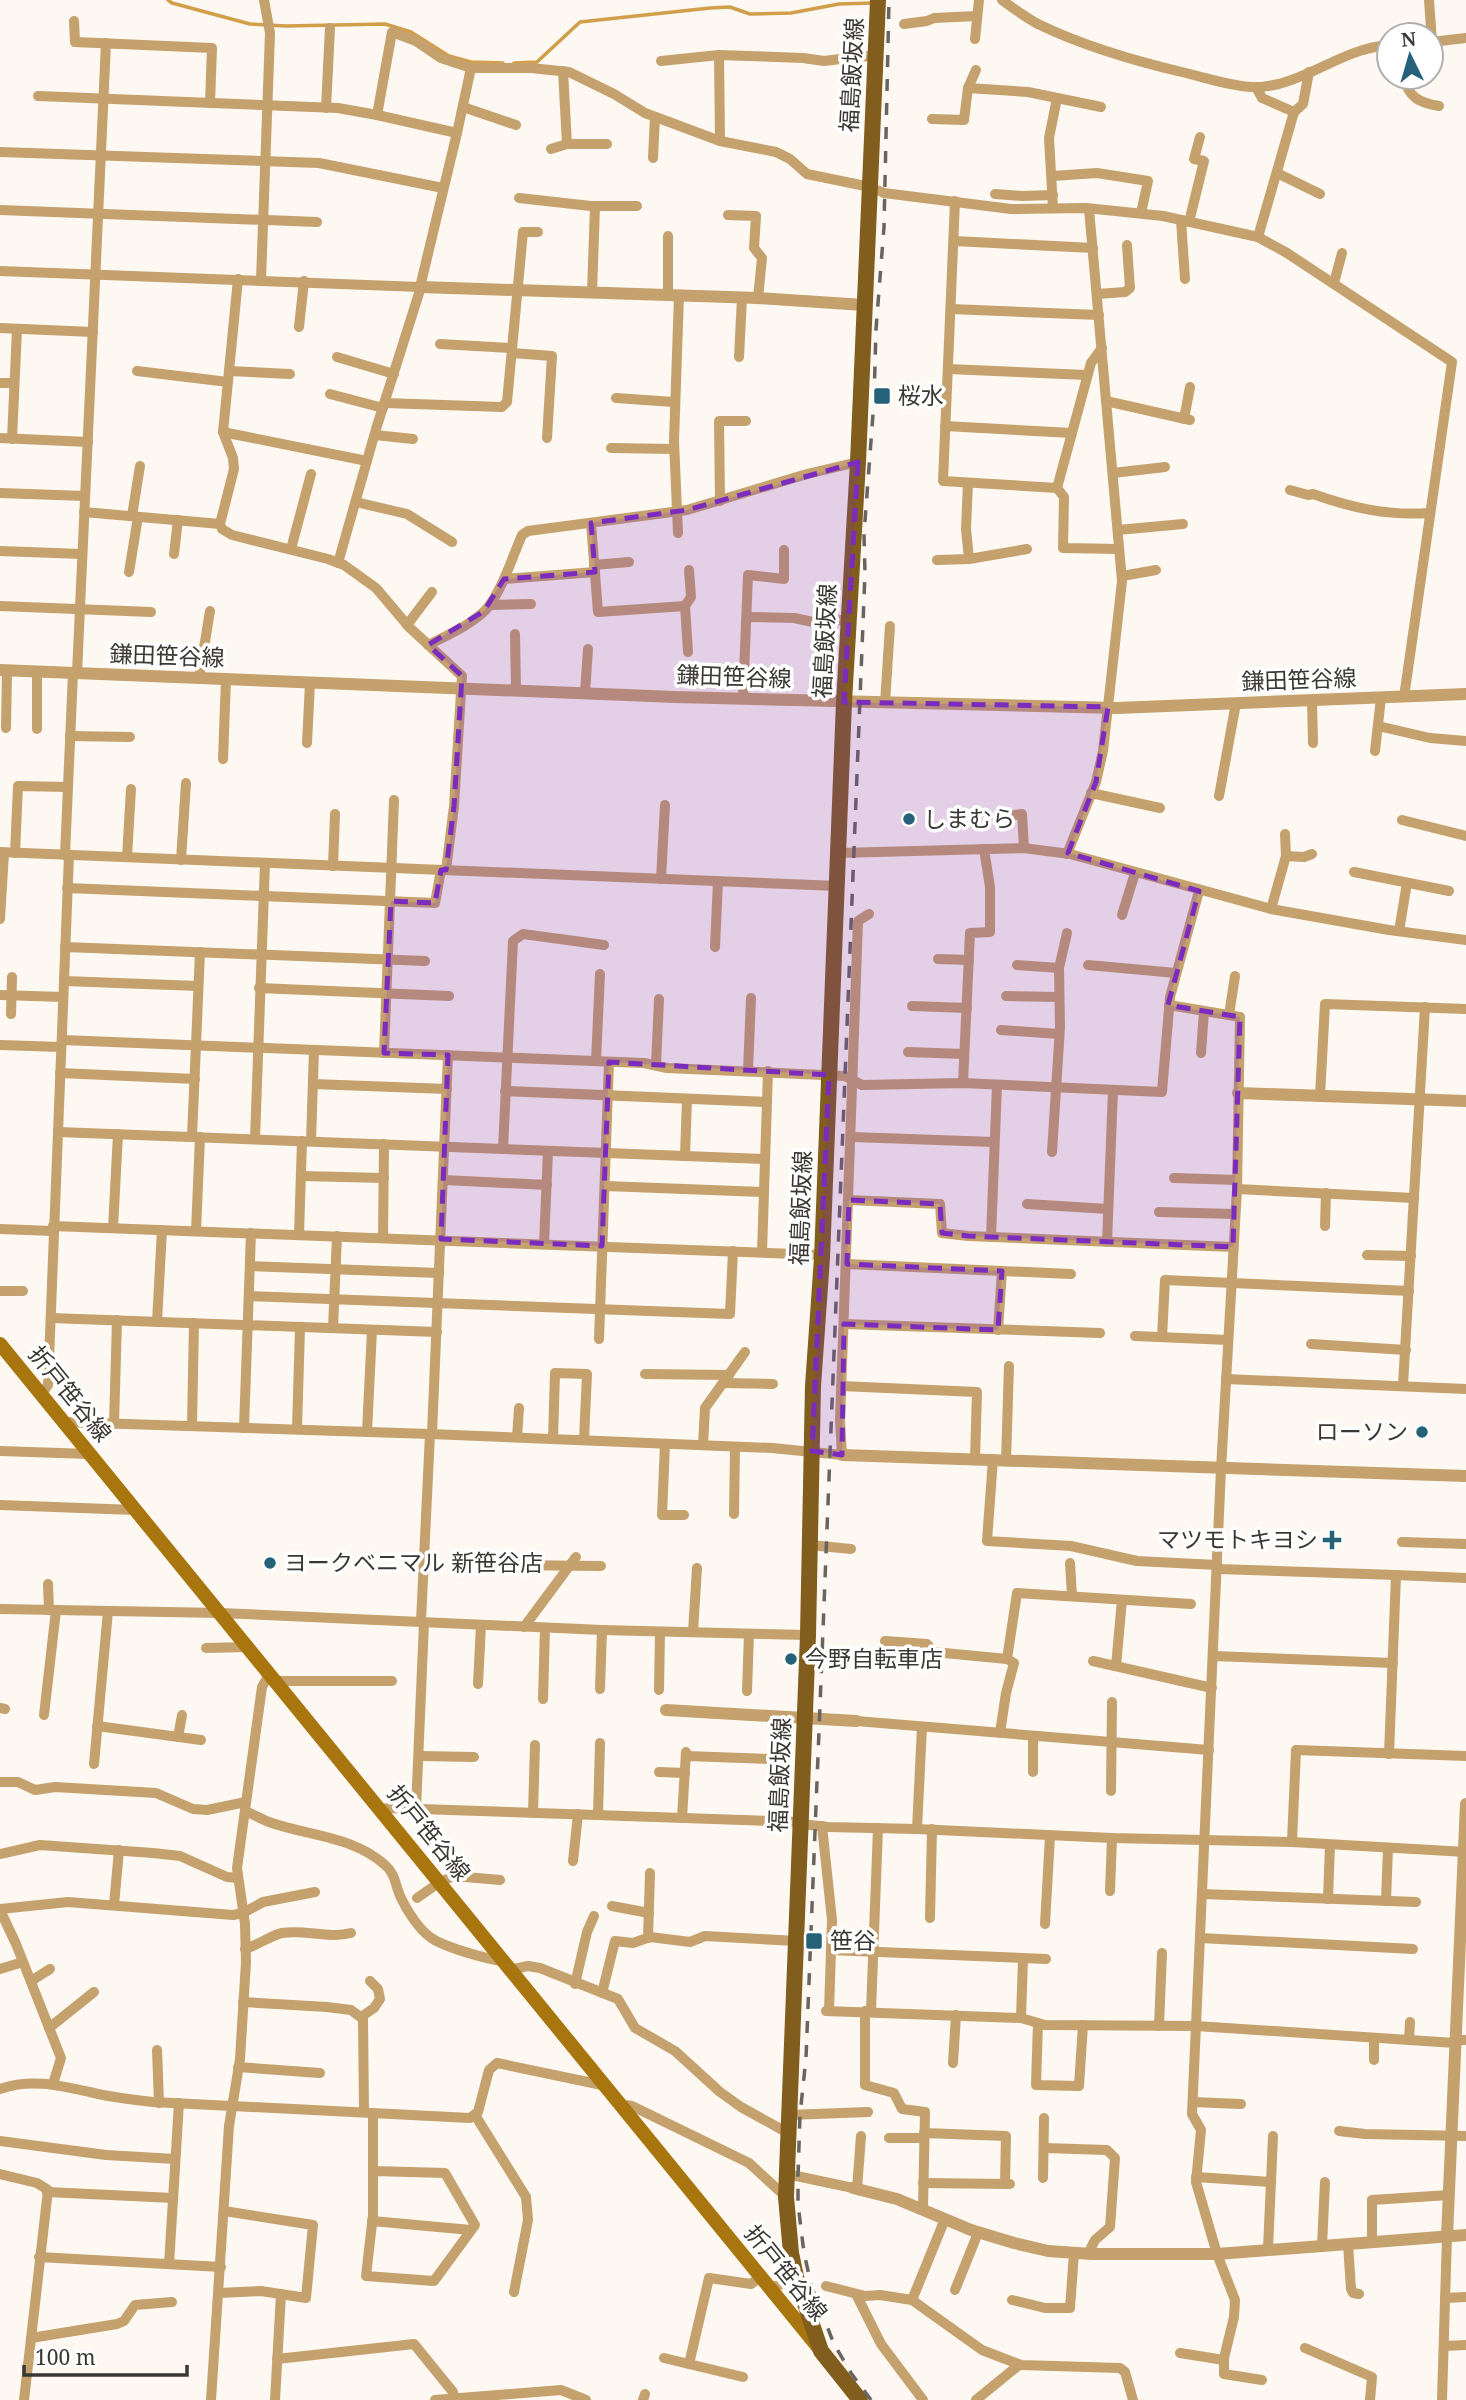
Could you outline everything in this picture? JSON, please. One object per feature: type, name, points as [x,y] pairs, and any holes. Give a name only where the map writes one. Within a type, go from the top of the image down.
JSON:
[{"type":"main road","name":"福島飯坂線","points":[[860,2400],[821,2351],[796,2277],[786,2197],[808,1635],[813,1386],[822,1255],[878,3]]},
{"type":"main road","name":"折戸笹谷線","points":[[0,1344],[821,2351]]},
{"type":"street","points":[[261,279],[270,25],[264,0]]},
{"type":"street","points":[[975,39],[979,0]]},
{"type":"street","points":[[1002,0],[1037,24],[1118,55],[1256,88],[1280,83],[1350,53],[1375,46]]},
{"type":"street","points":[[1429,0],[1430,21]]},
{"type":"street","points":[[904,24],[934,18],[977,16]]},
{"type":"street","points":[[74,22],[75,42],[212,48],[210,103]]},
{"type":"street","points":[[326,108],[330,28]]},
{"type":"street","points":[[377,115],[392,32],[416,41],[441,58],[471,68],[531,68],[563,71],[584,78],[655,117],[720,141],[776,152],[790,159],[807,174],[870,187],[884,193],[1011,209],[1089,209],[1185,221],[1258,237],[1287,253],[1452,362],[1404,697]]},
{"type":"street","points":[[1445,40],[1466,38]]},
{"type":"street","points":[[41,1395],[48,1385],[68,888],[70,736],[80,609],[106,43]]},
{"type":"street","points":[[719,55],[720,141]]},
{"type":"street","points":[[660,61],[719,55],[824,61],[865,56],[876,58]]},
{"type":"street","points":[[338,563],[420,287],[471,68]]},
{"type":"street","points":[[932,119],[964,120],[968,88],[976,70]]},
{"type":"street","points":[[563,71],[567,144]]},
{"type":"street","points":[[1258,237],[1294,112],[1303,104],[1309,72]]},
{"type":"street","points":[[968,88],[1011,89],[1101,107]]},
{"type":"street","points":[[1256,88],[1262,98],[1294,112]]},
{"type":"street","points":[[1409,91],[1420,102],[1438,106]]},
{"type":"street","points":[[38,96],[326,108],[377,115],[457,134]]},
{"type":"street","points":[[1053,208],[1049,138],[1057,98]]},
{"type":"street","points":[[463,107],[516,125]]},
{"type":"street","points":[[653,158],[655,117]]},
{"type":"street","points":[[1185,279],[1185,221],[1204,161],[1194,159],[1200,137]]},
{"type":"street","points":[[551,149],[567,144],[607,144]]},
{"type":"street","points":[[0,152],[319,163],[443,188]]},
{"type":"street","points":[[1052,176],[1097,173],[1148,181],[1141,214]]},
{"type":"street","points":[[1277,173],[1320,194]]},
{"type":"street","points":[[995,194],[1053,194]]},
{"type":"street","points":[[519,198],[595,206],[637,206]]},
{"type":"street","points":[[955,201],[943,481],[1057,488],[1064,497],[1063,548],[1119,549]]},
{"type":"street","points":[[592,293],[595,206]]},
{"type":"street","points":[[1067,854],[1104,751],[1122,576],[1089,209]]},
{"type":"street","points":[[0,210],[317,222]]},
{"type":"street","points":[[728,215],[756,216],[754,248],[762,258],[758,298]]},
{"type":"street","points":[[330,394],[384,405],[502,407],[507,402],[523,232],[538,232]]},
{"type":"street","points":[[668,236],[674,296],[674,449],[678,533]]},
{"type":"street","points":[[954,242],[1093,248]]},
{"type":"street","points":[[1097,294],[1125,292],[1130,288],[1127,246]]},
{"type":"street","points":[[1334,283],[1342,253]]},
{"type":"street","points":[[0,271],[864,304]]},
{"type":"street","points":[[68,888],[435,903],[444,870],[454,806],[462,676],[407,625],[365,578],[338,563],[232,535],[222,529],[220,524],[234,469],[233,458],[223,432],[238,279]]},
{"type":"street","points":[[299,327],[304,281]]},
{"type":"street","points":[[739,357],[742,298]]},
{"type":"street","points":[[951,309],[1099,315]]},
{"type":"street","points":[[0,328],[93,332]]},
{"type":"street","points":[[12,439],[17,329]]},
{"type":"street","points":[[440,344],[552,356],[547,438]]},
{"type":"street","points":[[1057,488],[1087,375],[1091,363],[1102,348]]},
{"type":"street","points":[[337,357],[394,374]]},
{"type":"street","points":[[948,369],[1087,375]]},
{"type":"street","points":[[136,371],[229,376],[290,374]]},
{"type":"street","points":[[0,383],[14,383]]},
{"type":"street","points":[[1106,401],[1187,419],[1190,387]]},
{"type":"street","points":[[616,398],[674,402]]},
{"type":"street","points":[[720,501],[719,421],[746,421]]},
{"type":"street","points":[[945,426],[1072,433]]},
{"type":"street","points":[[223,432],[368,461]]},
{"type":"street","points":[[375,435],[413,439]]},
{"type":"street","points":[[0,438],[88,442]]},
{"type":"street","points":[[611,448],[674,449]]},
{"type":"street","points":[[428,645],[456,631],[491,605],[505,579],[522,535],[528,531],[677,511],[720,501],[807,474],[858,463]]},
{"type":"street","points":[[130,572],[140,466]]},
{"type":"street","points":[[1113,473],[1165,467]]},
{"type":"street","points":[[291,549],[311,474]]},
{"type":"street","points":[[968,483],[966,530],[969,559]]},
{"type":"street","points":[[1290,490],[1382,513],[1429,513]]},
{"type":"street","points":[[0,493],[85,496]]},
{"type":"street","points":[[356,502],[407,514],[452,541]]},
{"type":"street","points":[[85,512],[220,524]]},
{"type":"street","points":[[174,554],[178,520]]},
{"type":"street","points":[[591,523],[598,612],[685,606]]},
{"type":"street","points":[[1118,530],[1183,524]]},
{"type":"street","points":[[937,560],[969,559],[1027,549]]},
{"type":"street","points":[[743,698],[748,575],[783,579],[784,550]]},
{"type":"street","points":[[0,551],[82,554]]},
{"type":"street","points":[[505,579],[629,562]]},
{"type":"street","points":[[688,652],[685,606],[691,597],[689,570]]},
{"type":"street","points":[[1122,576],[1156,570]]},
{"type":"street","points":[[407,625],[432,592]]},
{"type":"street","points":[[491,605],[531,604]]},
{"type":"street","points":[[0,606],[151,612]]},
{"type":"street","points":[[199,678],[210,611]]},
{"type":"street","points":[[747,617],[794,618],[818,623],[849,619]]},
{"type":"street","points":[[885,703],[890,626]]},
{"type":"street","points":[[515,634],[516,690]]},
{"type":"street","points":[[585,693],[588,649]]},
{"type":"street","points":[[4,671],[6,728]]},
{"type":"street","name":"鎌田笹谷線","points":[[4,671],[845,702],[1108,708],[1466,694]]},
{"type":"street","points":[[37,672],[37,729]]},
{"type":"street","points":[[223,759],[226,679]]},
{"type":"street","points":[[307,743],[310,682]]},
{"type":"street","points":[[1375,751],[1381,698]]},
{"type":"street","points":[[1312,700],[1313,743]]},
{"type":"street","points":[[1219,796],[1237,703]]},
{"type":"street","points":[[1378,726],[1430,738],[1466,741]]},
{"type":"street","points":[[70,736],[130,737]]},
{"type":"street","points":[[181,860],[186,783]]},
{"type":"street","points":[[0,919],[6,853],[18,786],[68,787]]},
{"type":"street","points":[[127,858],[131,789]]},
{"type":"street","points":[[1091,793],[1160,808]]},
{"type":"street","points":[[384,1052],[394,800]]},
{"type":"street","points":[[661,879],[664,805]]},
{"type":"street","points":[[333,866],[335,814]]},
{"type":"street","points":[[1006,816],[1022,814],[1024,848]]},
{"type":"street","points":[[1402,820],[1466,836]]},
{"type":"street","points":[[1271,909],[1286,856],[1285,834]]},
{"type":"street","points":[[839,853],[1024,848],[1067,854],[1271,909],[1466,940]]},
{"type":"street","points":[[963,1083],[970,933],[990,932],[990,887],[984,849]]},
{"type":"street","points":[[6,853],[838,886]]},
{"type":"street","points":[[1286,856],[1304,857],[1312,854]]},
{"type":"street","points":[[255,1139],[265,863]]},
{"type":"street","points":[[1354,872],[1449,891]]},
{"type":"street","points":[[1122,915],[1135,873]]},
{"type":"street","points":[[715,947],[718,881]]},
{"type":"street","points":[[1399,931],[1407,883]]},
{"type":"street","points":[[0,1045],[62,1043],[196,1046],[508,1057],[845,1076],[862,1084],[963,1083],[1162,1092],[1169,1005],[1199,891]]},
{"type":"street","points":[[842,1455],[841,1386],[858,921],[869,914]]},
{"type":"street","points":[[503,1149],[513,941],[523,933],[604,945]]},
{"type":"street","points":[[1052,1152],[1059,1034],[1059,968],[1067,933]]},
{"type":"street","points":[[65,947],[425,961]]},
{"type":"street","points":[[196,1231],[195,1079],[200,952]]},
{"type":"street","points":[[938,959],[969,960]]},
{"type":"street","points":[[1017,965],[1059,968]]},
{"type":"street","points":[[1088,965],[1176,973]]},
{"type":"street","points":[[596,1061],[600,974]]},
{"type":"street","points":[[1229,1016],[1235,976]]},
{"type":"street","points":[[11,1014],[12,977]]},
{"type":"street","points":[[64,981],[198,986]]},
{"type":"street","points":[[259,988],[449,996]]},
{"type":"street","points":[[0,995],[63,997]]},
{"type":"street","points":[[1006,996],[1058,997]]},
{"type":"street","points":[[748,1070],[751,998]]},
{"type":"street","points":[[656,1065],[659,999]]},
{"type":"street","points":[[1320,1096],[1325,1004],[1466,1009]]},
{"type":"street","points":[[1169,1005],[1240,1017],[1237,1184],[1221,1469],[1192,2114],[1201,2130],[1196,2177],[1217,2254],[1235,2300],[1224,2374],[1262,2380]]},
{"type":"street","points":[[912,1006],[967,1008]]},
{"type":"street","points":[[1403,1385],[1425,1007]]},
{"type":"street","points":[[1201,1053],[1204,1011]]},
{"type":"street","points":[[1001,1030],[1059,1034]]},
{"type":"street","points":[[299,1234],[301,1176],[313,1084],[314,1050]]},
{"type":"street","points":[[908,1052],[964,1054]]},
{"type":"street","points":[[416,1809],[420,1756],[422,1622],[449,1055]]},
{"type":"street","points":[[599,1339],[609,1062]]},
{"type":"street","points":[[762,1252],[768,1072]]},
{"type":"street","points":[[60,1073],[195,1079]]},
{"type":"street","points":[[313,1084],[447,1089]]},
{"type":"street","points":[[991,1237],[997,1085]]},
{"type":"street","points":[[1107,1242],[1113,1090]]},
{"type":"street","points":[[505,1091],[767,1102]]},
{"type":"street","points":[[1238,1093],[1466,1101]]},
{"type":"street","points":[[685,1156],[687,1099]]},
{"type":"street","points":[[58,1132],[764,1159]]},
{"type":"street","points":[[113,1228],[118,1134]]},
{"type":"street","points":[[852,1137],[994,1142]]},
{"type":"street","points":[[383,1237],[384,1144]]},
{"type":"street","points":[[544,1244],[548,1151]]},
{"type":"street","points":[[301,1176],[384,1178]]},
{"type":"street","points":[[1174,1178],[1326,1193],[1414,1198]]},
{"type":"street","points":[[444,1180],[547,1185]]},
{"type":"street","points":[[605,1186],[763,1192]]},
{"type":"street","points":[[1325,1226],[1326,1193]]},
{"type":"street","points":[[849,1200],[940,1204],[942,1233],[1233,1247]]},
{"type":"street","points":[[1027,1205],[1108,1209]]},
{"type":"street","points":[[1159,1212],[1235,1214]]},
{"type":"street","points":[[0,1228],[113,1228],[299,1234],[822,1255]]},
{"type":"street","points":[[157,1322],[162,1230]]},
{"type":"street","points":[[244,1428],[251,1233]]},
{"type":"street","points":[[333,1328],[337,1236]]},
{"type":"street","points":[[249,1296],[730,1314],[733,1251]]},
{"type":"street","points":[[1367,1255],[1411,1256]]},
{"type":"street","points":[[846,1264],[1072,1274]]},
{"type":"street","points":[[250,1266],[439,1273]]},
{"type":"street","points":[[998,1330],[1002,1271]]},
{"type":"street","points":[[1162,1336],[1165,1280],[1409,1292]]},
{"type":"street","points":[[0,1291],[23,1291]]},
{"type":"street","points":[[51,1318],[437,1332]]},
{"type":"street","points":[[114,1423],[117,1320]]},
{"type":"street","points":[[192,1426],[194,1323]]},
{"type":"street","points":[[844,1324],[1100,1333]]},
{"type":"street","points":[[297,1429],[300,1327]]},
{"type":"street","points":[[367,1432],[372,1330]]},
{"type":"street","points":[[1135,1336],[1228,1340]]},
{"type":"street","points":[[1311,1344],[1406,1350]]},
{"type":"street","points":[[704,1445],[705,1408],[745,1352]]},
{"type":"street","points":[[1009,1366],[987,1541],[1071,1546],[1137,1561],[1466,1578]]},
{"type":"street","points":[[553,1439],[555,1373],[587,1374],[584,1440]]},
{"type":"street","points":[[645,1374],[773,1384]]},
{"type":"street","points":[[1226,1378],[1466,1389]]},
{"type":"street","points":[[841,1386],[977,1392],[975,1458]]},
{"type":"street","points":[[517,1437],[519,1408]]},
{"type":"street","points":[[65,1422],[517,1437],[704,1445],[842,1455],[1466,1476]]},
{"type":"street","points":[[665,1444],[662,1515],[684,1515]]},
{"type":"street","points":[[734,1514],[735,1447]]},
{"type":"street","points":[[0,1451],[89,1454]]},
{"type":"street","points":[[0,1505],[135,1510]]},
{"type":"street","points":[[1402,1542],[1466,1545]]},
{"type":"street","points":[[810,1545],[850,1549]]},
{"type":"street","points":[[524,1627],[576,1557]]},
{"type":"street","points":[[1070,1563],[1072,1596]]},
{"type":"street","points":[[509,1565],[601,1566]]},
{"type":"street","points":[[693,1632],[697,1568]]},
{"type":"street","points":[[1388,1754],[1396,1576]]},
{"type":"street","points":[[44,1715],[52,1610],[48,1584]]},
{"type":"street","points":[[1007,1659],[1017,1593],[1191,1604]]},
{"type":"street","points":[[1116,1666],[1122,1600]]},
{"type":"street","points":[[0,1609],[221,1613],[545,1628],[808,1635]]},
{"type":"street","points":[[93,1764],[108,1611]]},
{"type":"street","points":[[478,1684],[481,1625]]},
{"type":"street","points":[[543,1699],[545,1628]]},
{"type":"street","points":[[600,1689],[602,1630]]},
{"type":"street","points":[[659,1690],[660,1632]]},
{"type":"street","points":[[747,1692],[749,1634]]},
{"type":"street","points":[[885,1641],[928,1644],[934,1652],[1007,1659],[1014,1663],[1000,1733]]},
{"type":"street","points":[[206,1648],[247,1647]]},
{"type":"street","points":[[1213,1656],[1392,1663]]},
{"type":"street","points":[[1093,1661],[1212,1688]]},
{"type":"street","points":[[211,2400],[246,1949],[238,1878],[262,1687],[273,1677],[392,1681]]},
{"type":"street","points":[[1111,1791],[1112,1702]]},
{"type":"street","points":[[666,1710],[805,1717],[1209,1750]]},
{"type":"street","points":[[178,1737],[182,1715]]},
{"type":"street","points":[[97,1726],[201,1740]]},
{"type":"street","points":[[917,1829],[922,1727]]},
{"type":"street","points":[[1032,1736],[1033,1772]]},
{"type":"street","points":[[598,1815],[600,1744]]},
{"type":"street","points":[[533,1813],[535,1745]]},
{"type":"street","points":[[1292,1842],[1296,1750],[1466,1756]]},
{"type":"street","points":[[682,1818],[686,1754],[771,1759]]},
{"type":"street","points":[[420,1756],[474,1757]]},
{"type":"street","points":[[659,1772],[685,1773]]},
{"type":"street","points":[[0,1782],[18,1782],[35,1790],[55,1787],[156,1793],[193,1809],[245,1807],[269,1822],[322,1835],[359,1848],[384,1863],[393,1873],[400,1897],[431,1939],[505,1966],[540,1968],[618,1999],[635,2028],[675,2051],[720,2092],[741,2107],[788,2133]]},
{"type":"street","points":[[1442,2400],[1451,2135],[1459,2041],[1466,1804]]},
{"type":"street","points":[[380,1810],[682,1818],[1050,1836],[1292,1842],[1465,1852]]},
{"type":"street","points":[[573,1861],[578,1814]]},
{"type":"street","points":[[822,1826],[832,1920],[827,2011],[1021,2018],[1045,2025],[1196,2026],[1459,2041]]},
{"type":"street","points":[[878,1828],[865,2085],[894,2093],[902,2109],[925,2112],[923,2208]]},
{"type":"street","points":[[930,1918],[932,1829]]},
{"type":"street","points":[[1045,1924],[1050,1836]]},
{"type":"street","points":[[1110,1891],[1112,1838]]},
{"type":"street","points":[[0,1854],[40,1845],[180,1856],[227,1877],[238,1878]]},
{"type":"street","points":[[1328,1899],[1331,1845]]},
{"type":"street","points":[[1386,1901],[1388,1848]]},
{"type":"street","points":[[114,1905],[119,1850]]},
{"type":"street","points":[[648,1938],[650,1873]]},
{"type":"street","points":[[417,1898],[454,1876],[500,1880]]},
{"type":"street","points":[[53,2084],[61,2059],[0,1909],[68,1902],[233,1915],[243,1913],[263,1902],[315,1892]]},
{"type":"street","points":[[1202,1894],[1416,1902]]},
{"type":"street","points":[[612,1906],[649,1913]]},
{"type":"street","points":[[575,1984],[587,1932],[594,1916]]},
{"type":"street","points":[[246,1949],[260,1945],[279,1934],[308,1931],[342,1936],[351,1933]]},
{"type":"street","points":[[602,1993],[615,1941],[633,1943],[648,1938],[690,1942],[705,1936],[796,1941]]},
{"type":"street","points":[[1200,1938],[1413,1949]]},
{"type":"street","points":[[831,1950],[1046,1959]]},
{"type":"street","points":[[1159,2026],[1162,1953]]},
{"type":"street","points":[[1021,2018],[1023,1959]]},
{"type":"street","points":[[0,1969],[23,1962]]},
{"type":"street","points":[[31,1981],[50,1969]]},
{"type":"street","points":[[361,2017],[374,2008],[380,1999],[378,1989],[370,1981]]},
{"type":"street","points":[[49,2028],[94,1993]]},
{"type":"street","points":[[243,2002],[351,2010],[363,2019],[373,2171],[372,2221],[366,2276],[434,2281],[475,2225],[444,2173],[373,2171]]},
{"type":"street","points":[[953,2063],[956,2015]]},
{"type":"street","points":[[1409,2040],[1410,2022]]},
{"type":"street","points":[[1038,2023],[1036,2085],[1079,2086],[1083,2025]]},
{"type":"street","points":[[1374,2038],[1374,2060]]},
{"type":"street","points":[[157,2050],[159,2103]]},
{"type":"street","points":[[0,2090],[21,2084],[53,2084],[127,2100],[159,2103],[470,2118],[478,2112],[489,2070],[497,2063],[602,2085]]},
{"type":"street","points":[[238,2067],[320,2073]]},
{"type":"street","points":[[1193,2102],[1241,2104]]},
{"type":"street","points":[[169,2264],[179,2103]]},
{"type":"street","points":[[618,2104],[632,2106],[749,2164],[786,2197]]},
{"type":"street","points":[[789,2115],[868,2112]]},
{"type":"street","points":[[475,2115],[526,2197],[528,2220],[514,2292]]},
{"type":"street","points":[[1044,2118],[1044,2178]]},
{"type":"street","points":[[1339,2131],[1466,2136]]},
{"type":"street","points":[[889,2138],[924,2135],[1006,2136],[1008,2184],[923,2183]]},
{"type":"street","points":[[855,2189],[861,2136]]},
{"type":"street","points":[[1268,2249],[1273,2136]]},
{"type":"street","points":[[0,2141],[106,2155],[175,2159]]},
{"type":"street","points":[[1044,2148],[1107,2150],[1115,2158],[1110,2227],[1095,2240],[1088,2254]]},
{"type":"street","points":[[0,2174],[37,2183],[48,2190],[24,2400]]},
{"type":"street","points":[[787,2174],[897,2199],[978,2233],[1048,2251],[1088,2254],[1217,2254],[1466,2235]]},
{"type":"street","points":[[1196,2177],[1271,2182]]},
{"type":"street","points":[[1322,2246],[1325,2182]]},
{"type":"street","points":[[47,2192],[173,2198]]},
{"type":"street","points":[[1372,2242],[1372,2200],[1449,2195]]},
{"type":"street","points":[[219,2299],[261,2291],[306,2298],[313,2225],[224,2211]]},
{"type":"street","points":[[912,2300],[945,2219]]},
{"type":"street","points":[[372,2221],[471,2230]]},
{"type":"street","points":[[955,2290],[978,2233]]},
{"type":"street","points":[[1348,2244],[1350,2289],[1359,2294]]},
{"type":"street","points":[[1012,2300],[1045,2308],[1070,2308],[1074,2253]]},
{"type":"street","points":[[39,2256],[221,2267]]},
{"type":"street","points":[[689,2364],[709,2278],[751,2284],[786,2283],[796,2277]]},
{"type":"street","points":[[826,2286],[856,2294],[912,2300],[982,2350],[1019,2364],[1119,2368],[1125,2372],[1133,2400]]},
{"type":"street","points":[[275,2400],[281,2294]]},
{"type":"street","points":[[856,2294],[881,2344],[923,2400]]},
{"type":"street","points":[[1446,2298],[1466,2297]]},
{"type":"street","points":[[31,2338],[117,2324],[124,2321],[135,2305],[172,2302]]},
{"type":"street","points":[[277,2359],[414,2344],[453,2392],[454,2399]]},
{"type":"street","points":[[1444,2346],[1466,2345]]},
{"type":"street","points":[[1305,2348],[1373,2377],[1370,2400]]},
{"type":"street","points":[[1180,2353],[1224,2361]]},
{"type":"street","points":[[664,2358],[743,2376]]},
{"type":"street","points":[[976,2400],[1019,2364]]},
{"type":"street","points":[[435,2400],[561,2390],[586,2400]]},
{"type":"highlighted area","points":[[858,462],[844,702],[1108,707],[1096,782],[1068,853],[1199,891],[1168,1005],[1240,1017],[1233,1247],[942,1233],[940,1204],[849,1200],[847,1264],[1002,1271],[998,1330],[844,1324],[842,1455],[812,1451],[829,1075],[609,1062],[602,1246],[441,1239],[448,1055],[384,1053],[391,901],[435,903],[441,870],[446,870],[454,806],[462,676],[428,645],[484,611],[504,579],[595,572],[591,523],[687,510]]},
{"type":"waterway","points":[[168,0],[250,24],[385,24],[411,32],[449,56],[471,62],[503,63]]},
{"type":"waterway","points":[[514,63],[537,62],[580,22],[710,8],[730,7],[750,14],[791,13],[839,4],[873,3]]},
{"type":"railway","points":[[871,2400],[834,2344],[812,2288],[804,2253],[798,2204],[798,2176],[800,2115],[806,2058],[865,573],[864,534],[884,227],[889,0]]},
{"type":"place","name":"桜水","points":[[882,396]]},
{"type":"place","name":"しまむら","points":[[909,819]]},
{"type":"place","name":"ローソン","points":[[1422,1432]]},
{"type":"place","name":"マツモトキヨシ","points":[[1332,1540]]},
{"type":"place","name":"ヨークベニマル 新笹谷店","points":[[270,1563]]},
{"type":"place","name":"今野自転車店","points":[[791,1659]]},
{"type":"place","name":"笹谷","points":[[814,1941]]}]
